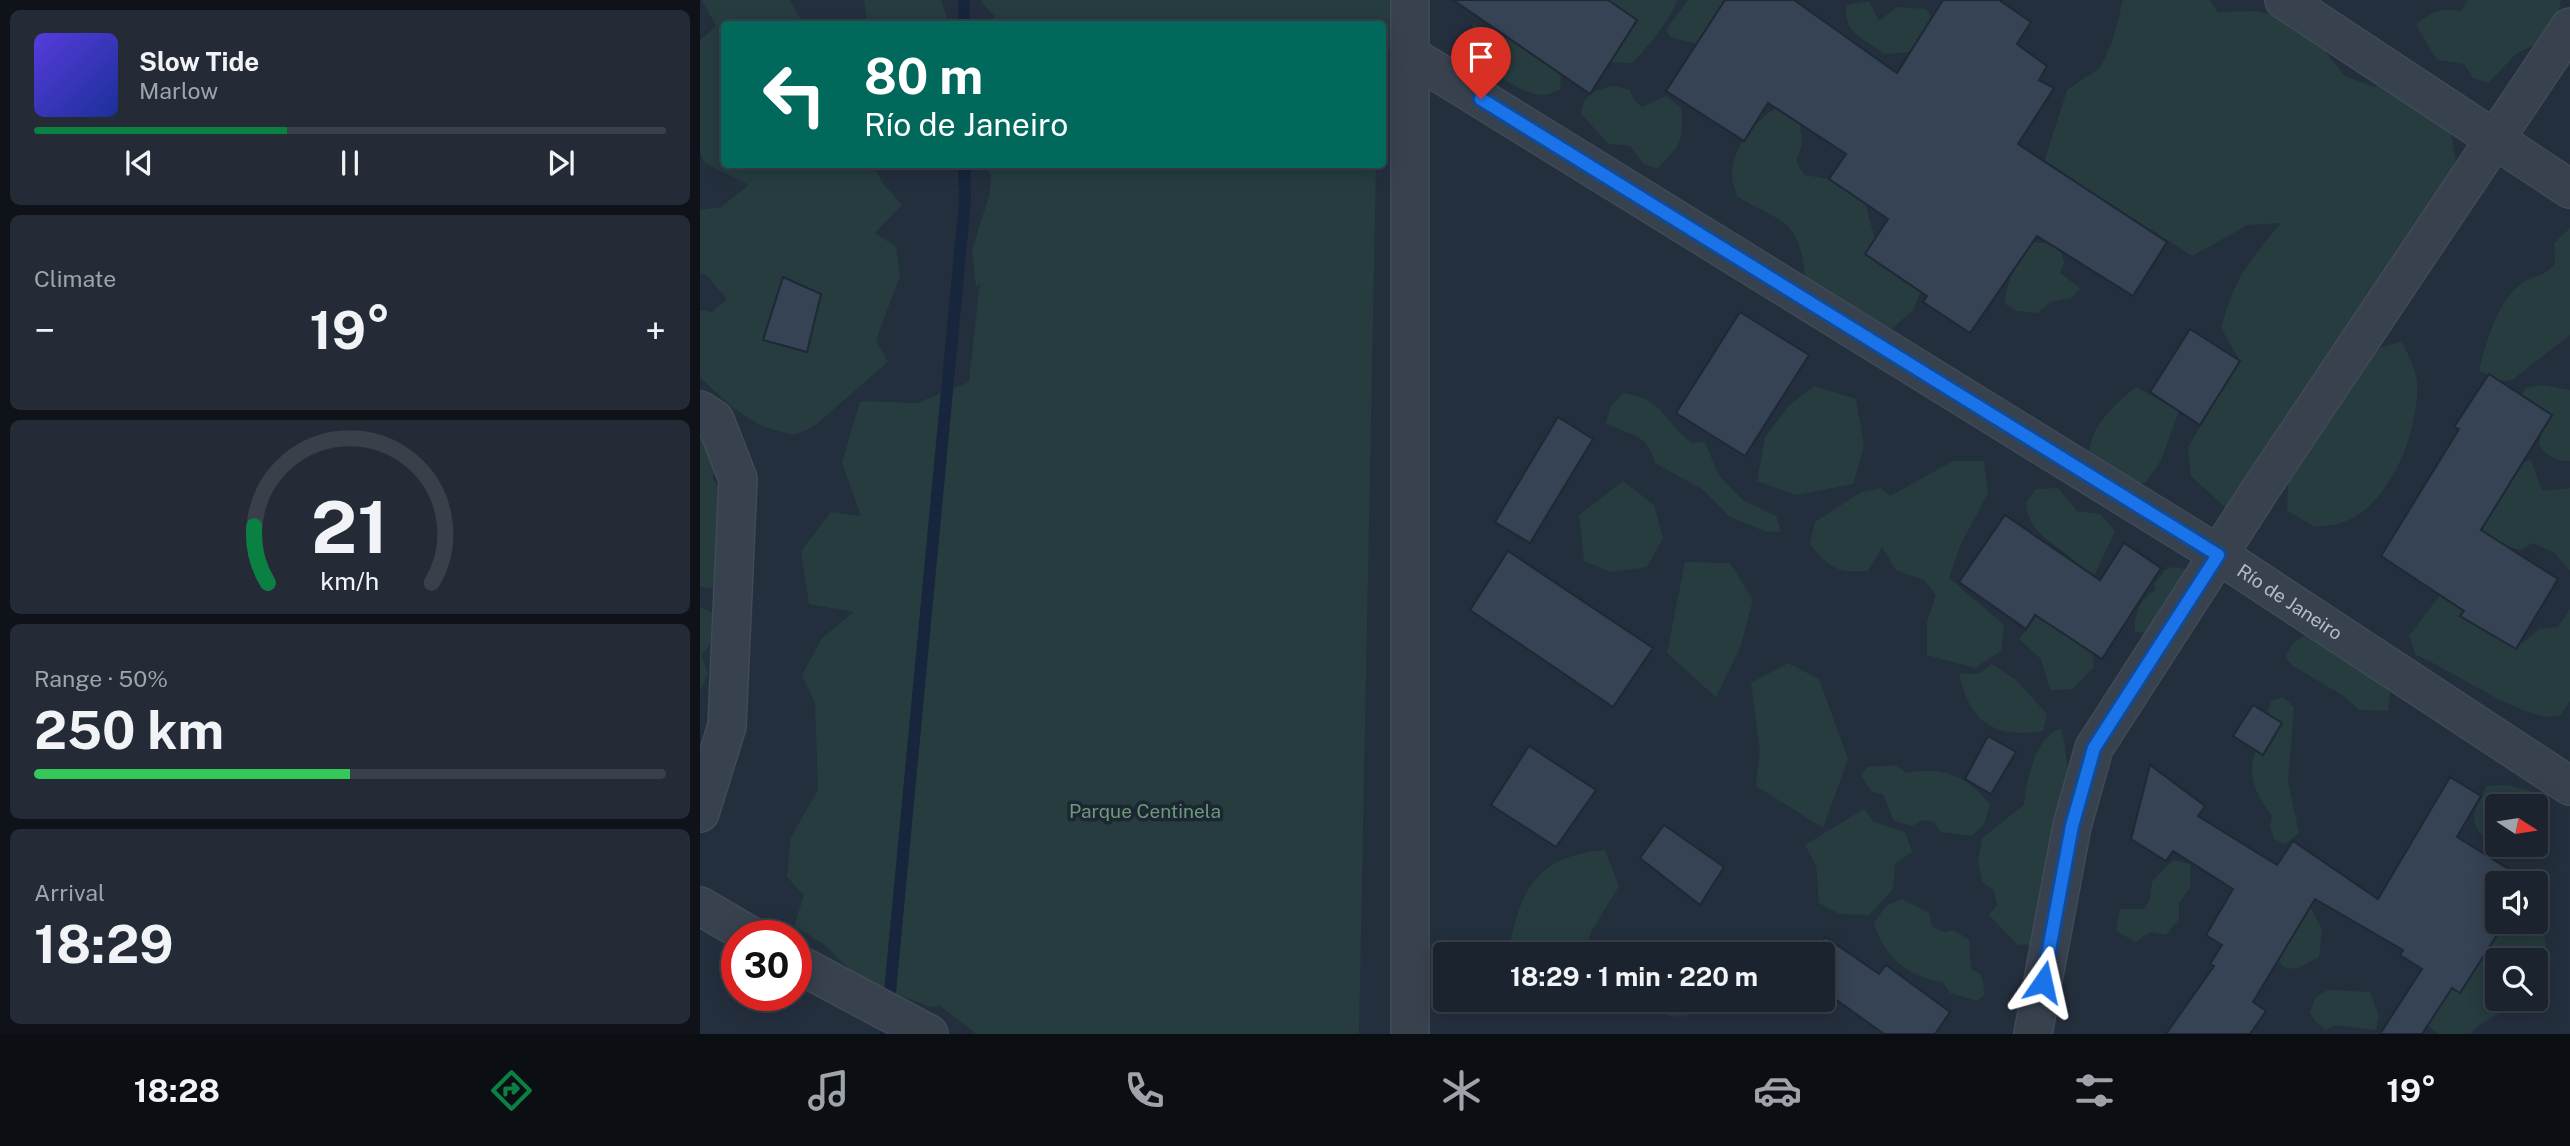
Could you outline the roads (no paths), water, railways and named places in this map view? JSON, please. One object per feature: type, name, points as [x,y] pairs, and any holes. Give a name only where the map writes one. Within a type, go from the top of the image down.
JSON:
[{"type":"street","points":[[1410,0],[1419,1029]]},
{"type":"street","points":[[2284,0],[2570,189]]},
{"type":"street","points":[[2033,1034],[2072,826],[2094,748],[2218,555],[2570,27]]},
{"type":"street","name":"Río de Janeiro","points":[[1410,55],[2218,555],[2570,786]]},
{"type":"street","points":[[700,410],[715,420],[738,479],[727,726],[700,813]]},
{"type":"street","points":[[700,906],[724,920]]},
{"type":"street","points":[[812,971],[920,1030]]},
{"type":"waterway","points":[[964,0],[964,21]]},
{"type":"waterway","points":[[886,1034],[965,201],[964,168]]},
{"type":"park label","name":"Parque Centinela","points":[[1145,811]]}]
